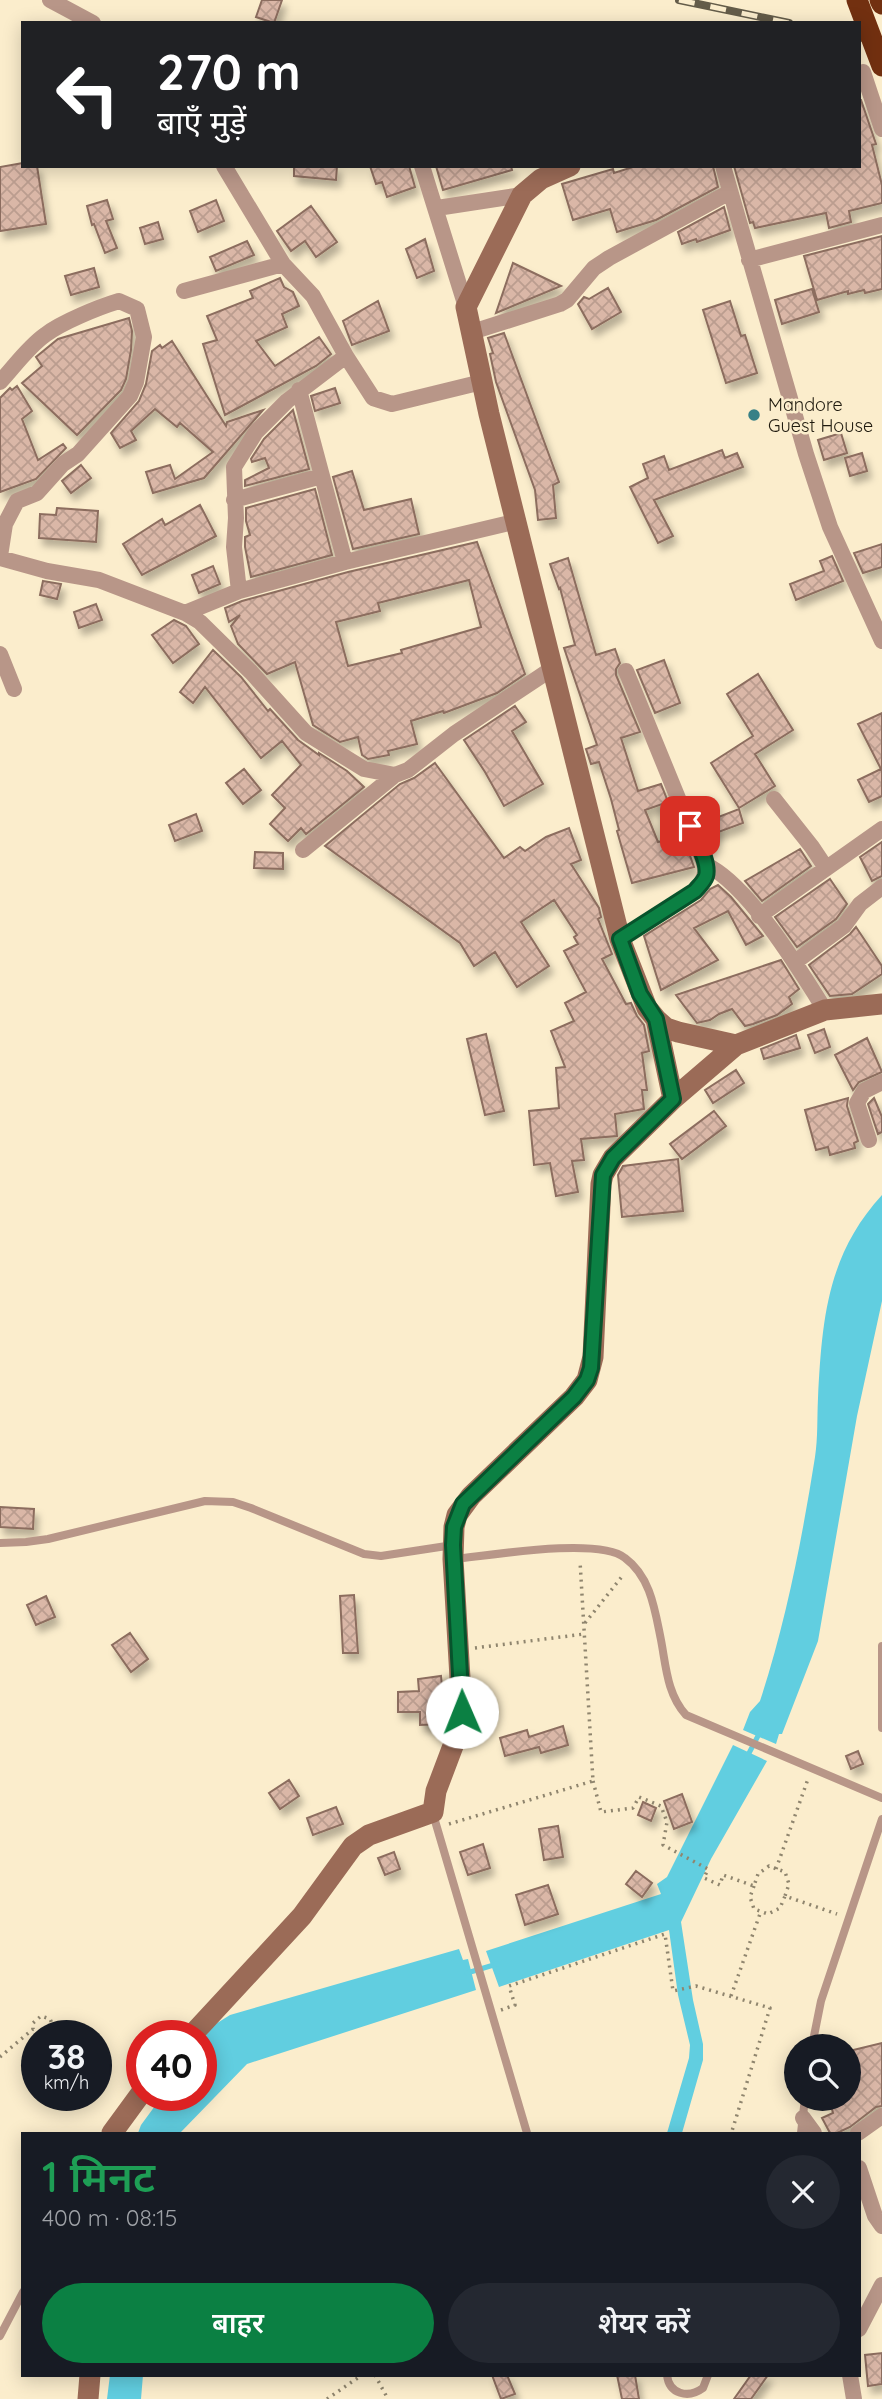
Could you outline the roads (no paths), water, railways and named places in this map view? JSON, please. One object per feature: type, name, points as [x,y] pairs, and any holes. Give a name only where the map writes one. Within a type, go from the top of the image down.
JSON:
[{"type":"highway","points":[[856,0],[860,21]]},
{"type":"highway","points":[[861,30],[868,71]]},
{"type":"street","points":[[50,0],[89,21]]},
{"type":"street","points":[[882,45],[868,71],[877,97],[882,128]]},
{"type":"street","points":[[225,168],[283,264],[313,296],[373,398],[392,404],[482,382]]},
{"type":"street","points":[[423,168],[466,307],[482,382],[620,939],[640,994],[656,1019],[666,1028],[678,1032],[736,1045]]},
{"type":"street","points":[[466,307],[522,195],[541,179],[566,168]]},
{"type":"street","points":[[724,168],[806,454],[830,527],[882,641]]},
{"type":"street","points":[[472,332],[560,304],[567,300],[594,268],[609,258],[730,191]]},
{"type":"street","points":[[437,208],[522,195]]},
{"type":"street","points":[[749,260],[882,225]]},
{"type":"street","points":[[184,291],[283,264]]},
{"type":"street","points":[[0,383],[44,335],[56,328],[104,305],[120,301],[137,309],[144,337],[136,382],[130,396],[78,454],[63,464],[37,493],[17,501],[5,524],[0,557],[47,571],[99,580],[185,613],[200,622],[251,672],[306,733],[364,769],[395,775]]},
{"type":"street","points":[[239,591],[234,547],[234,467],[256,432],[299,390],[346,356]]},
{"type":"street","points":[[299,390],[345,562]]},
{"type":"street","points":[[234,500],[322,476]]},
{"type":"street","points":[[185,613],[239,591],[345,562],[517,522]]},
{"type":"street","points":[[0,654],[14,689]]},
{"type":"street","points":[[303,850],[395,775],[408,770],[454,734],[553,668]]},
{"type":"street","points":[[620,939],[695,891],[705,880],[707,873],[626,671]]},
{"type":"street","points":[[774,799],[826,868]]},
{"type":"street","points":[[759,916],[882,829]]},
{"type":"street","points":[[706,865],[720,871],[759,916],[795,962],[825,1010]]},
{"type":"street","points":[[795,962],[844,926],[860,904],[882,887]]},
{"type":"street","points":[[206,2020],[302,1916],[353,1846],[369,1835],[435,1820],[436,1791],[460,1725],[462,1695],[453,1552],[454,1527],[463,1504],[574,1397],[587,1380],[593,1357],[603,1175],[613,1158],[673,1099],[736,1045],[825,1010],[882,1004]]},
{"type":"street","points":[[656,1019],[673,1099]]},
{"type":"street","points":[[869,1140],[857,1103],[864,1091],[882,1082]]},
{"type":"street","points":[[113,2132],[128,2111]]},
{"type":"street","points":[[859,2132],[882,2116]]},
{"type":"street","points":[[861,2174],[875,2216],[882,2226]]},
{"type":"street","points":[[861,2325],[882,2285]]},
{"type":"street","points":[[88,2399],[90,2377]]},
{"type":"street","points":[[850,2377],[854,2399]]},
{"type":"lane","points":[[0,1543],[48,1539],[191,1504],[217,1501],[233,1502],[251,1508],[364,1554],[381,1556],[579,1547],[611,1550],[631,1564],[648,1588],[671,1692],[686,1715],[882,1798]]},
{"type":"lane","points":[[882,1646],[882,1728]]},
{"type":"lane","points":[[814,2034],[821,2001],[882,1819]]},
{"type":"lane","points":[[435,1820],[527,2132]]},
{"type":"lane","points":[[0,2336],[21,2296]]},
{"type":"lane","points":[[667,2377],[676,2392],[690,2395],[703,2388],[707,2377]]},
{"type":"water","points":[[882,1195],[882,1301],[857,1416],[818,1641],[776,1744],[743,1730],[750,1712],[760,1701],[799,1549],[816,1450],[822,1342],[831,1290],[849,1241]]},
{"type":"water","points":[[733,1745],[767,1761],[711,1859],[681,1922],[703,2044],[703,2060],[682,2132],[667,2132],[689,2058],[690,2045],[678,1995],[669,1930],[499,1987],[486,1951],[661,1894],[657,1884],[667,1877]]},
{"type":"water","points":[[459,1949],[463,1960],[468,1959],[476,1990],[247,2064],[217,2095],[217,2023],[230,2015]]},
{"type":"water","points":[[151,2111],[201,2111],[181,2132],[138,2132]]},
{"type":"water","points":[[110,2377],[143,2377],[141,2399],[107,2399]]},
{"type":"waterway","points":[[747,1757],[760,1732]]},
{"type":"waterway","points":[[467,1973],[497,1964]]},
{"type":"railway","points":[[679,0],[779,21]]},
{"type":"railway","points":[[861,37],[882,42]]},
{"type":"place","name":"Mandore Guest House","points":[[754,415]]}]
